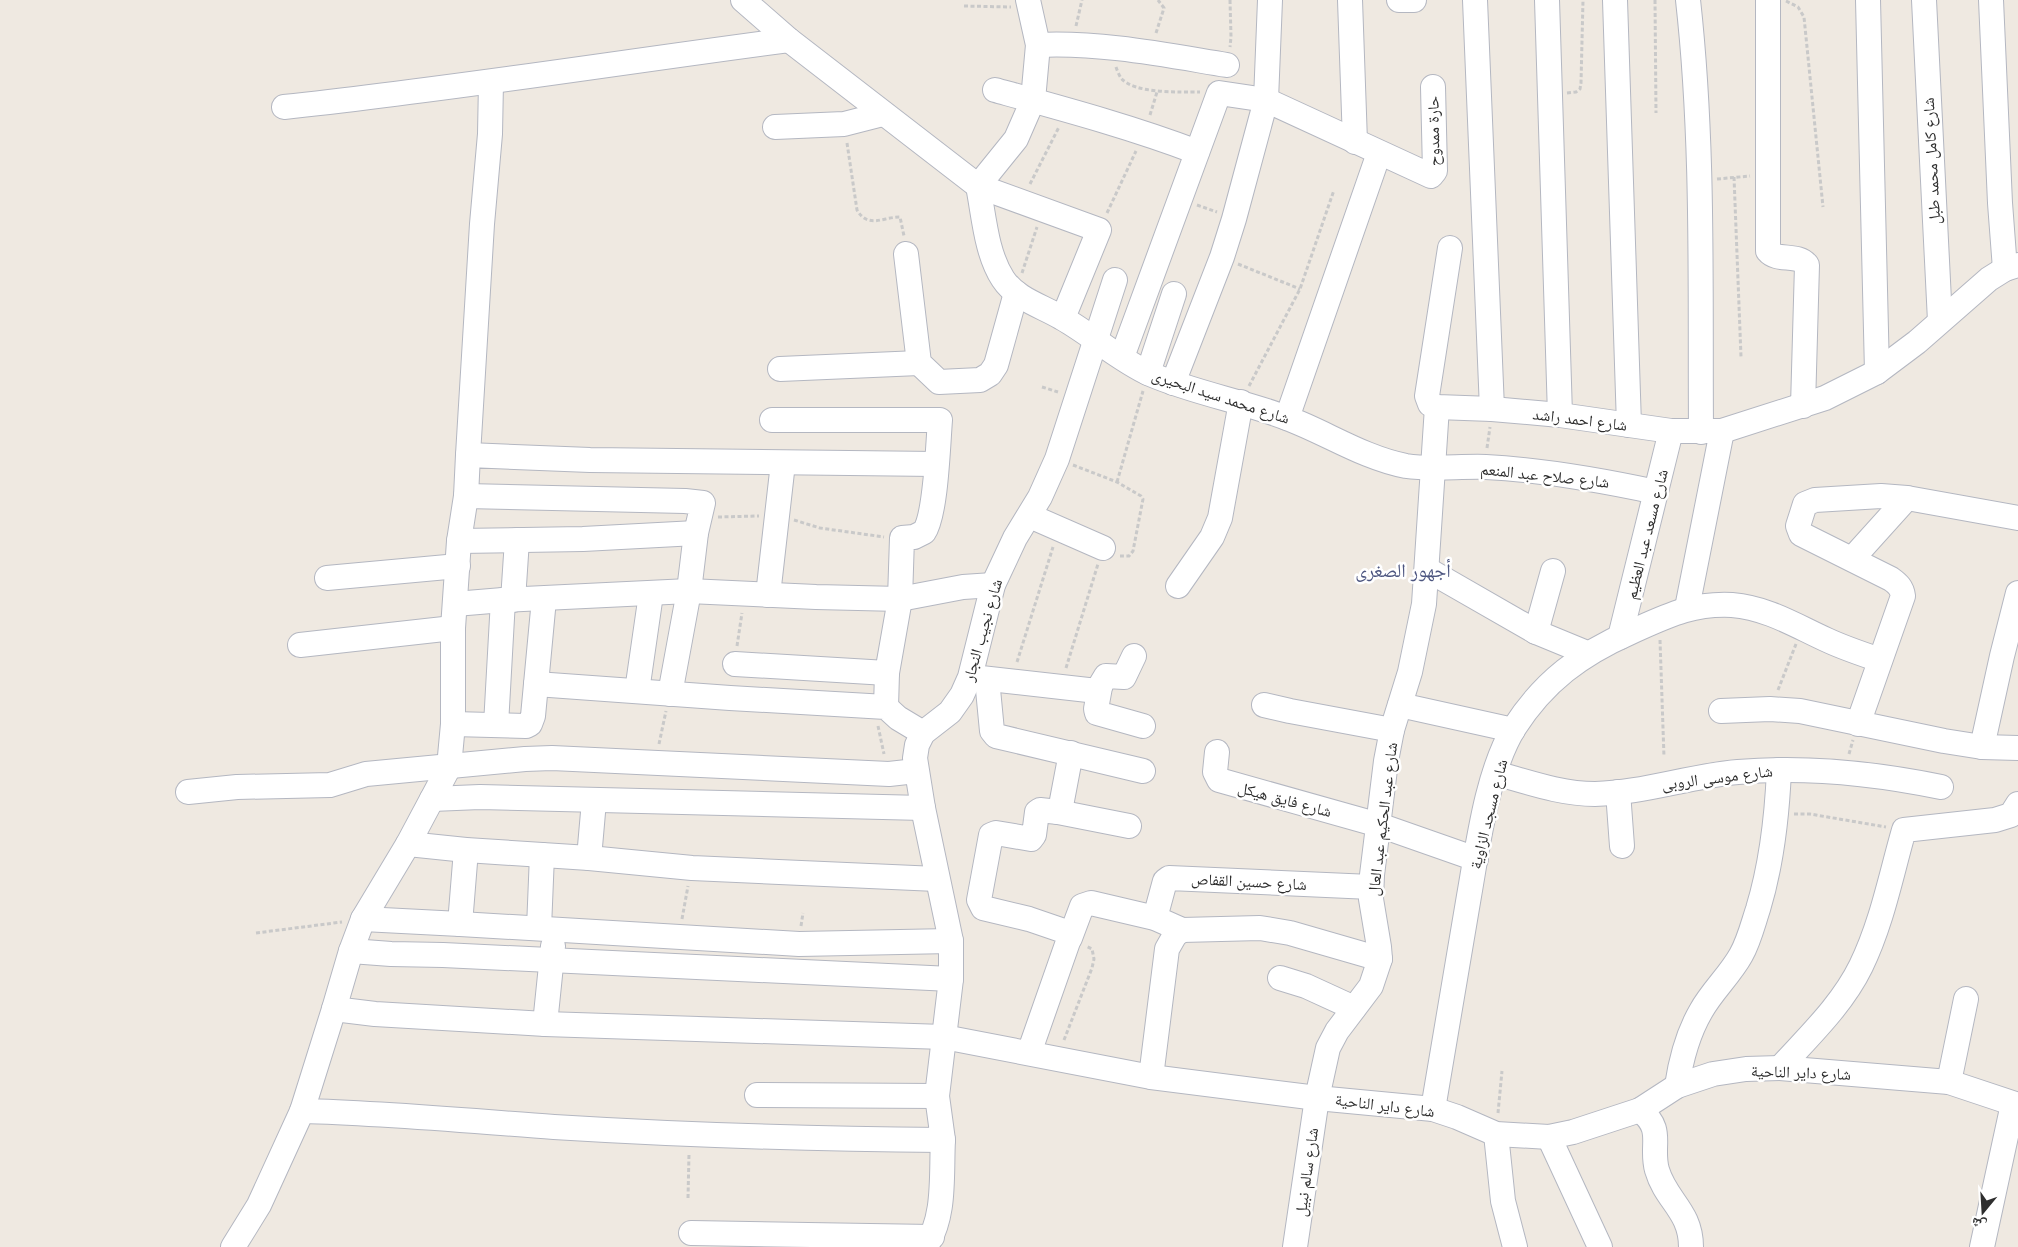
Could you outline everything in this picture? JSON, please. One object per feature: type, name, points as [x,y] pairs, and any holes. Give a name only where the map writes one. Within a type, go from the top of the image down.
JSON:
[{"type":"street","points":[[743,0],[789,40],[978,186],[1099,230],[1063,318]]},
{"type":"street","points":[[1173,383],[1222,257],[1266,100],[1270,0]]},
{"type":"street","points":[[1350,0],[1355,142]]},
{"type":"street","points":[[1399,0],[1414,0]]},
{"type":"street","points":[[1475,0],[1492,409]]},
{"type":"street","points":[[1547,0],[1560,415]]},
{"type":"street","points":[[1615,0],[1629,425]]},
{"type":"street","points":[[1687,608],[1712,431],[1693,48],[1688,0]]},
{"type":"street","points":[[1768,0],[1768,251],[1772,255],[1802,260],[1807,265],[1803,406]]},
{"type":"street","points":[[1868,0],[1877,372]]},
{"type":"street","name":"شارع كامل محمد طبل","points":[[1924,0],[1940,321]]},
{"type":"street","points":[[1991,0],[1999,193],[2011,267]]},
{"type":"street","points":[[978,186],[1016,139],[1033,100],[1038,45],[1029,4]]},
{"type":"street","points":[[284,107],[380,97],[789,40]]},
{"type":"street","points":[[1038,45],[1072,44],[1150,52],[1227,65]]},
{"type":"street","points":[[233,1247],[259,1205],[302,1111],[351,950],[363,919],[408,844],[449,767],[453,724],[453,628],[459,541],[466,496],[482,224],[490,134],[491,82]]},
{"type":"street","name":"حارة ممدوح","points":[[1379,153],[1428,175],[1434,174],[1433,87]]},
{"type":"street","points":[[995,90],[1145,132],[1197,152]]},
{"type":"street","points":[[1122,357],[1218,93],[1266,100],[1379,153],[1287,418]]},
{"type":"street","points":[[775,127],[844,124],[883,114]]},
{"type":"street","name":"شارع محمد سيد البحيرى","points":[[978,186],[995,264],[1004,280],[1016,293],[1063,318],[1148,373],[1173,383],[1241,402],[1287,418],[1383,460],[1407,466],[1434,467]]},
{"type":"street","points":[[1437,407],[1430,404],[1427,396],[1450,248]]},
{"type":"street","points":[[880,706],[900,599],[902,538],[914,537],[924,532],[927,528],[931,511],[940,420],[939,382],[919,363],[906,254]]},
{"type":"street","name":"شارع احمد راشد","points":[[1437,407],[1492,409],[1560,415],[1671,431],[1712,431],[1803,406],[1825,398],[1877,372],[1917,342],[1989,279],[2011,267]]},
{"type":"street","name":"شارع نجيب النجار","points":[[923,733],[950,712],[962,695],[978,678],[993,586],[1015,538],[1030,516],[1057,459],[1115,280]]},
{"type":"street","points":[[939,382],[980,380],[990,374],[996,365],[1016,293]]},
{"type":"street","points":[[1148,373],[1174,294]]},
{"type":"street","points":[[780,369],[919,363]]},
{"type":"street","points":[[1178,586],[1212,538],[1220,518],[1241,402]]},
{"type":"street","name":"شارع عبد الحكيم عبد العال","points":[[1317,1098],[1328,1048],[1337,1030],[1371,986],[1380,960],[1371,887],[1381,792],[1392,730],[1418,639],[1428,570],[1437,407]]},
{"type":"street","points":[[772,420],[940,420]]},
{"type":"street","name":"شارع مسعد عبد العظيم","points":[[1620,637],[1671,431]]},
{"type":"street","points":[[468,455],[590,460],[936,464]]},
{"type":"street","points":[[768,595],[783,463]]},
{"type":"street","name":"شارع صلاح عبد المنعم","points":[[1434,467],[1485,467],[1543,472],[1581,477],[1656,492]]},
{"type":"street","points":[[466,496],[694,501],[703,503],[670,694]]},
{"type":"street","points":[[1858,724],[1903,596],[1900,586],[1892,579],[1801,534],[1798,526],[1805,504],[1814,500],[1872,496],[1907,498],[2018,518]]},
{"type":"street","points":[[1852,559],[1907,498]]},
{"type":"street","points":[[1030,516],[1103,548]]},
{"type":"street","points":[[459,541],[583,540],[698,526]]},
{"type":"street","points":[[496,725],[508,600],[517,540]]},
{"type":"street","points":[[328,578],[458,566]]},
{"type":"street","points":[[1428,570],[1536,632],[1587,653]]},
{"type":"street","points":[[1536,632],[1553,571]]},
{"type":"street","points":[[455,604],[689,591],[744,595],[900,599],[963,587],[993,586]]},
{"type":"street","points":[[1982,747],[2018,592]]},
{"type":"street","points":[[636,691],[651,594]]},
{"type":"street","points":[[453,724],[526,726],[530,724],[533,716],[544,599]]},
{"type":"street","name":"شارع مسجد الزاوية","points":[[1433,1109],[1476,859],[1495,773],[1513,730],[1534,700],[1558,674],[1587,653],[1620,637],[1687,608],[1709,605],[1733,605],[1757,609],[1781,617],[1845,648],[1880,660]]},
{"type":"street","points":[[300,645],[453,628]]},
{"type":"street","points":[[1134,656],[1124,677],[1106,676],[1100,688],[1096,709],[1097,713],[1143,726]]},
{"type":"street","points":[[735,664],[887,673]]},
{"type":"street","points":[[1100,688],[1094,692],[978,678],[992,731],[996,736],[1143,771]]},
{"type":"street","points":[[536,684],[880,706],[923,733],[917,745],[916,771],[951,941],[951,979],[937,1096],[943,1140],[939,1202],[937,1220],[928,1242],[690,1234]]},
{"type":"street","points":[[1264,704],[1290,711],[1392,730]]},
{"type":"street","points":[[1400,705],[1513,730]]},
{"type":"street","points":[[1721,711],[1770,709],[1829,716],[1858,724],[1982,747],[2018,748]]},
{"type":"street","name":"شارع فايق هيكل","points":[[1217,752],[1215,772],[1219,780],[1379,825]]},
{"type":"street","points":[[1058,812],[1061,808],[1071,753]]},
{"type":"street","points":[[188,792],[237,787],[330,785],[366,774],[552,758],[889,774],[916,771]]},
{"type":"street","points":[[1677,1086],[1681,1060],[1689,1034],[1702,1010],[1736,963],[1749,939],[1765,886],[1773,849],[1779,770]]},
{"type":"street","name":"شارع موسى الروبى","points":[[1495,773],[1572,792],[1595,794],[1618,792],[1700,777],[1779,770],[1844,771],[1893,777],[1941,787]]},
{"type":"street","points":[[1618,792],[1622,846]]},
{"type":"street","points":[[432,799],[480,796],[594,801],[923,808]]},
{"type":"street","points":[[589,858],[594,801]]},
{"type":"street","points":[[1780,1068],[1842,997],[1861,966],[1878,925],[1904,830],[1995,820],[2010,815],[2018,804]]},
{"type":"street","points":[[1070,938],[1067,932],[1029,919],[987,909],[980,904],[979,900],[990,838],[993,833],[996,833],[1031,839],[1034,835],[1038,812],[1043,809],[1129,826]]},
{"type":"street","points":[[1379,825],[1476,859]]},
{"type":"street","points":[[408,844],[692,868],[938,879]]},
{"type":"street","points":[[460,924],[466,850]]},
{"type":"street","points":[[542,855],[546,929],[553,961],[545,1024]]},
{"type":"street","name":"شارع حسين القفاص","points":[[1155,918],[1166,881],[1169,878],[1371,887]]},
{"type":"street","points":[[1028,1053],[1080,910],[1086,903],[1155,918],[1182,930],[1275,930],[1305,936],[1380,960]]},
{"type":"street","points":[[363,919],[799,944],[951,941]]},
{"type":"street","points":[[1151,1077],[1167,949],[1175,934],[1182,930]]},
{"type":"street","points":[[793,972],[799,944]]},
{"type":"street","points":[[351,950],[390,954],[443,954],[553,961],[951,979]]},
{"type":"street","points":[[1280,978],[1306,986],[1354,1008]]},
{"type":"street","points":[[1950,1082],[1966,999]]},
{"type":"street","name":"شارع داير الناحية","points":[[334,1009],[375,1014],[545,1024],[944,1037],[1151,1077],[1317,1098],[1433,1109],[1457,1116],[1496,1134],[1549,1136],[1573,1132],[1640,1110],[1677,1086],[1713,1074],[1746,1069],[1780,1068],[1950,1082],[2016,1105]]},
{"type":"street","points":[[757,1095],[937,1096]]},
{"type":"street","name":"شارع سالم نبيل","points":[[1295,1247],[1317,1098]]},
{"type":"street","points":[[1982,1247],[2016,1105]]},
{"type":"street","points":[[1640,1110],[1649,1117],[1655,1128],[1654,1154],[1657,1170],[1662,1184],[1682,1211],[1689,1226],[1691,1247]]},
{"type":"street","points":[[302,1111],[357,1112],[564,1127],[692,1133],[858,1140],[943,1140]]},
{"type":"street","points":[[1496,1134],[1503,1201],[1515,1247]]},
{"type":"street","points":[[1549,1136],[1600,1247]]},
{"type":"path","points":[[1072,44],[1082,0]]},
{"type":"path","points":[[1150,52],[1164,8],[1158,0]]},
{"type":"path","points":[[1227,65],[1231,37],[1230,0]]},
{"type":"path","points":[[1549,94],[1576,92],[1580,89],[1583,0]]},
{"type":"path","points":[[1655,0],[1656,113]]},
{"type":"path","points":[[1781,0],[1798,7],[1804,17],[1823,207]]},
{"type":"path","points":[[964,6],[1029,4]]},
{"type":"path","points":[[1122,50],[1116,67],[1120,78],[1129,84],[1157,92],[1218,93]]},
{"type":"path","points":[[1099,230],[1145,132],[1157,92]]},
{"type":"path","points":[[1016,293],[1031,206],[1068,109]]},
{"type":"path","points":[[844,124],[857,210],[861,217],[870,221],[899,216],[902,218]]},
{"type":"path","points":[[1734,177],[1741,357]]},
{"type":"path","points":[[1241,402],[1300,289],[1334,190]]},
{"type":"path","points":[[1180,198],[1234,219]]},
{"type":"path","points":[[1222,257],[1300,289]]},
{"type":"path","points":[[1117,482],[1148,373]]},
{"type":"path","points":[[1485,467],[1492,409]]},
{"type":"path","points":[[1057,459],[1117,482],[1143,499],[1132,551],[1129,556],[1123,557],[1103,548],[1059,688]]},
{"type":"path","points":[[698,526],[778,515],[820,528],[863,535],[902,538]]},
{"type":"path","points":[[1010,682],[1059,528]]},
{"type":"path","points":[[735,664],[744,595]]},
{"type":"path","points":[[1659,620],[1664,756]]},
{"type":"path","points":[[1770,709],[1802,628]]},
{"type":"path","points":[[655,764],[670,694]]},
{"type":"path","points":[[880,706],[889,774]]},
{"type":"path","points":[[1844,771],[1858,724]]},
{"type":"path","points":[[1777,813],[1810,814],[1904,830]]},
{"type":"path","points":[[679,936],[692,868]]},
{"type":"path","points":[[256,933],[363,919]]},
{"type":"path","points":[[1057,1059],[1094,959],[1092,949],[1070,938]]},
{"type":"path","points":[[1496,1134],[1502,1071]]},
{"type":"path","points":[[688,1198],[692,1133]]},
{"type":"district","name":"أجهور الصغرى","points":[[1403,570]]}]
